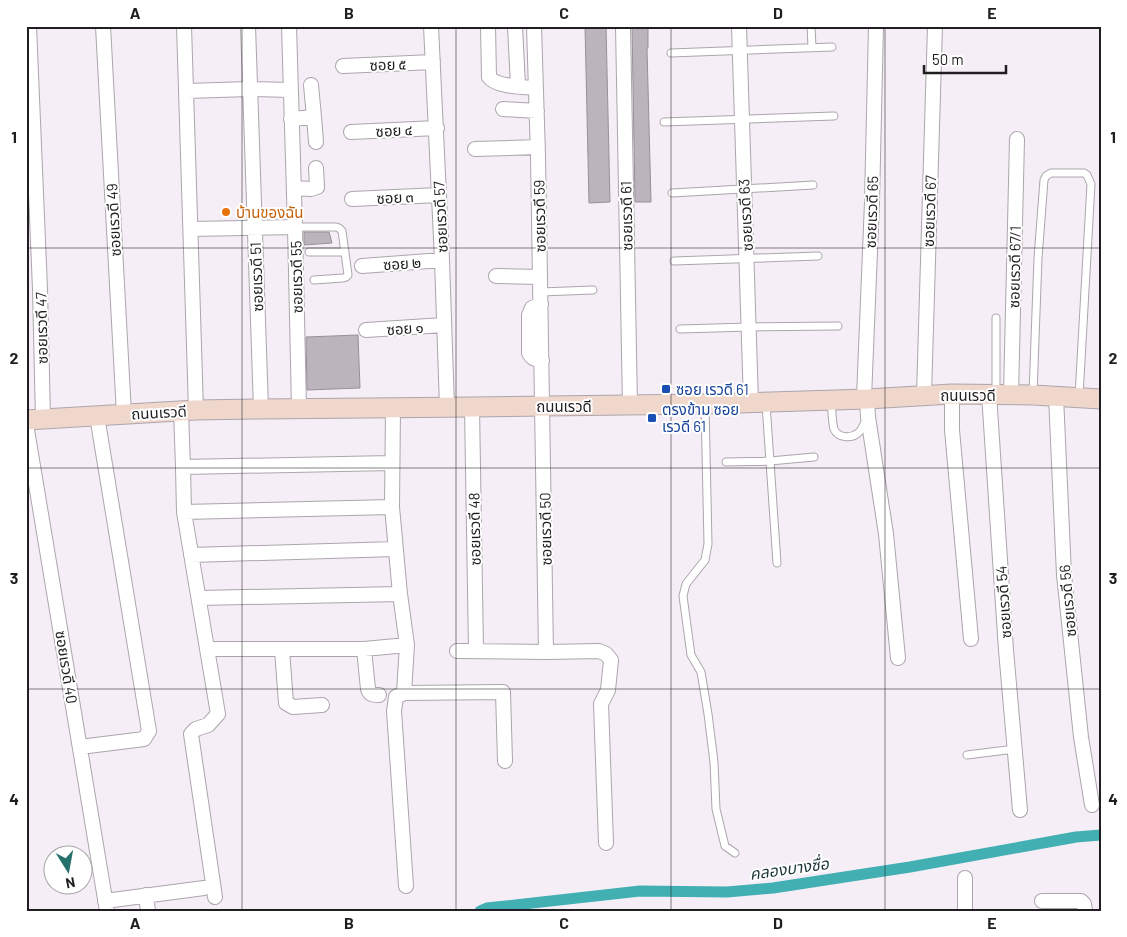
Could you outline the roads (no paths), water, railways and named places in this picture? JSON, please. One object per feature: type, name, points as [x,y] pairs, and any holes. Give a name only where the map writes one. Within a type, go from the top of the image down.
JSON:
[{"type":"street","name":"ซอยเรวดี 47","points":[[29,26],[40,289],[32,421]]},
{"type":"street","name":"ซอยเรวดี 49","points":[[103,26],[124,414]]},
{"type":"street","points":[[106,906],[146,895],[210,892],[191,734],[196,728],[208,725],[218,714],[184,512],[183,467],[188,411],[190,229],[184,26]]},
{"type":"street","name":"ซอยเรวดี 51","points":[[248,26],[261,409]]},
{"type":"street","name":"ซอยเรวดี 55","points":[[289,26],[298,408]]},
{"type":"street","name":"ซอยเรวดี 57","points":[[431,26],[447,407]]},
{"type":"street","points":[[488,26],[489,77],[493,82],[536,88]]},
{"type":"street","points":[[515,26],[518,86]]},
{"type":"street","name":"ซอยเรวดี 59","points":[[534,26],[543,406]]},
{"type":"street","name":"ซอยเรวดี 61","points":[[623,26],[630,406]]},
{"type":"street","name":"ซอยเรวดี 63","points":[[739,26],[749,327],[759,403]]},
{"type":"street","name":"ซอยเรวดี 65","points":[[866,398],[876,26]]},
{"type":"street","name":"ซอยเรวดี 67","points":[[924,395],[935,26]]},
{"type":"street","name":"ซอย ๕","points":[[343,66],[433,62]]},
{"type":"street","points":[[311,85],[316,142]]},
{"type":"street","points":[[186,91],[290,90]]},
{"type":"street","points":[[503,109],[537,111]]},
{"type":"street","points":[[291,119],[314,118]]},
{"type":"street","name":"ซอย ๔","points":[[351,132],[436,128]]},
{"type":"street","name":"ซอยเรวดี 67/1","points":[[999,394],[1018,139]]},
{"type":"street","points":[[475,149],[538,147]]},
{"type":"street","points":[[294,188],[312,189],[317,187],[316,168]]},
{"type":"street","name":"ซอย ๓","points":[[352,199],[439,195]]},
{"type":"street","points":[[190,229],[295,227]]},
{"type":"street","name":"ซอย ๒","points":[[362,266],[442,260]]},
{"type":"street","points":[[496,276],[540,277]]},
{"type":"street","name":"ซอย ๑","points":[[366,330],[444,325]]},
{"type":"street","name":"ถนนเรวดี","points":[[32,421],[188,411],[298,408],[630,406],[759,403],[952,394],[1033,395],[1101,399]]},
{"type":"street","points":[[952,394],[952,430],[971,640]]},
{"type":"street","name":"ซอยเรวดี 54","points":[[999,394],[1006,650],[1020,810]]},
{"type":"street","name":"ซอยเรวดี 56","points":[[1056,396],[1064,575],[1081,737],[1092,805]]},
{"type":"street","points":[[866,398],[886,534],[898,658]]},
{"type":"street","name":"ซอยเรวดี 50","points":[[543,406],[546,652]]},
{"type":"street","points":[[392,407],[392,507],[400,594],[408,645],[404,694]]},
{"type":"street","name":"ซอยเรวดี 48","points":[[472,408],[476,650]]},
{"type":"street","points":[[80,747],[144,739],[149,731],[97,416]]},
{"type":"street","name":"ซอยเรวดี 40","points":[[32,421],[80,747],[106,906]]},
{"type":"street","points":[[183,467],[392,463]]},
{"type":"street","points":[[184,512],[392,507]]},
{"type":"street","points":[[191,555],[396,550]]},
{"type":"street","points":[[199,598],[400,594]]},
{"type":"street","points":[[207,649],[364,649],[408,645]]},
{"type":"street","points":[[364,649],[368,688],[372,695],[379,695]]},
{"type":"street","points":[[282,650],[286,703],[294,707],[322,705]]},
{"type":"street","points":[[457,650],[599,652],[606,654],[611,660],[608,690],[601,704],[606,843]]},
{"type":"street","points":[[406,886],[394,711],[396,697],[404,694],[503,692],[505,761]]},
{"type":"street","points":[[965,878],[965,911]]},
{"type":"street","points":[[146,895],[148,911]]},
{"type":"street","points":[[1042,901],[1081,901],[1084,904],[1085,911]]},
{"type":"lane","points":[[811,26],[812,47]]},
{"type":"lane","points":[[671,53],[832,47]]},
{"type":"lane","points":[[664,122],[834,116]]},
{"type":"lane","points":[[1033,395],[1038,258],[1044,180],[1051,173],[1084,173],[1091,184],[1079,398]]},
{"type":"lane","points":[[672,193],[813,185]]},
{"type":"lane","points":[[295,227],[336,226],[342,232],[348,271],[346,277],[314,280]]},
{"type":"lane","points":[[309,252],[345,252]]},
{"type":"lane","points":[[674,261],[818,256]]},
{"type":"lane","points":[[541,298],[593,290]]},
{"type":"lane","points":[[996,318],[999,394]]},
{"type":"lane","points":[[680,330],[838,326]]},
{"type":"lane","points":[[831,400],[834,428],[843,436],[849,437],[860,432],[868,417]]},
{"type":"lane","points":[[759,403],[770,461],[777,563]]},
{"type":"lane","points":[[705,404],[708,544],[706,560],[686,584],[683,596],[691,655],[701,672],[708,714],[714,762],[716,809],[725,846],[734,853]]},
{"type":"lane","points":[[726,462],[814,458]]},
{"type":"lane","points":[[967,755],[1015,749]]},
{"type":"waterway","name":"คลองบางซื่อ","points":[[480,911],[487,908],[640,891],[727,892],[773,888],[910,867],[1076,837],[1101,835]]},
{"type":"place","name":"บ้านของฉัน","points":[[226,212]]},
{"type":"place","name":"ซอย เรวดี 61","points":[[666,389]]},
{"type":"place","name":"ตรงข้าม ซอย เรวดี 61","points":[[652,418]]}]
